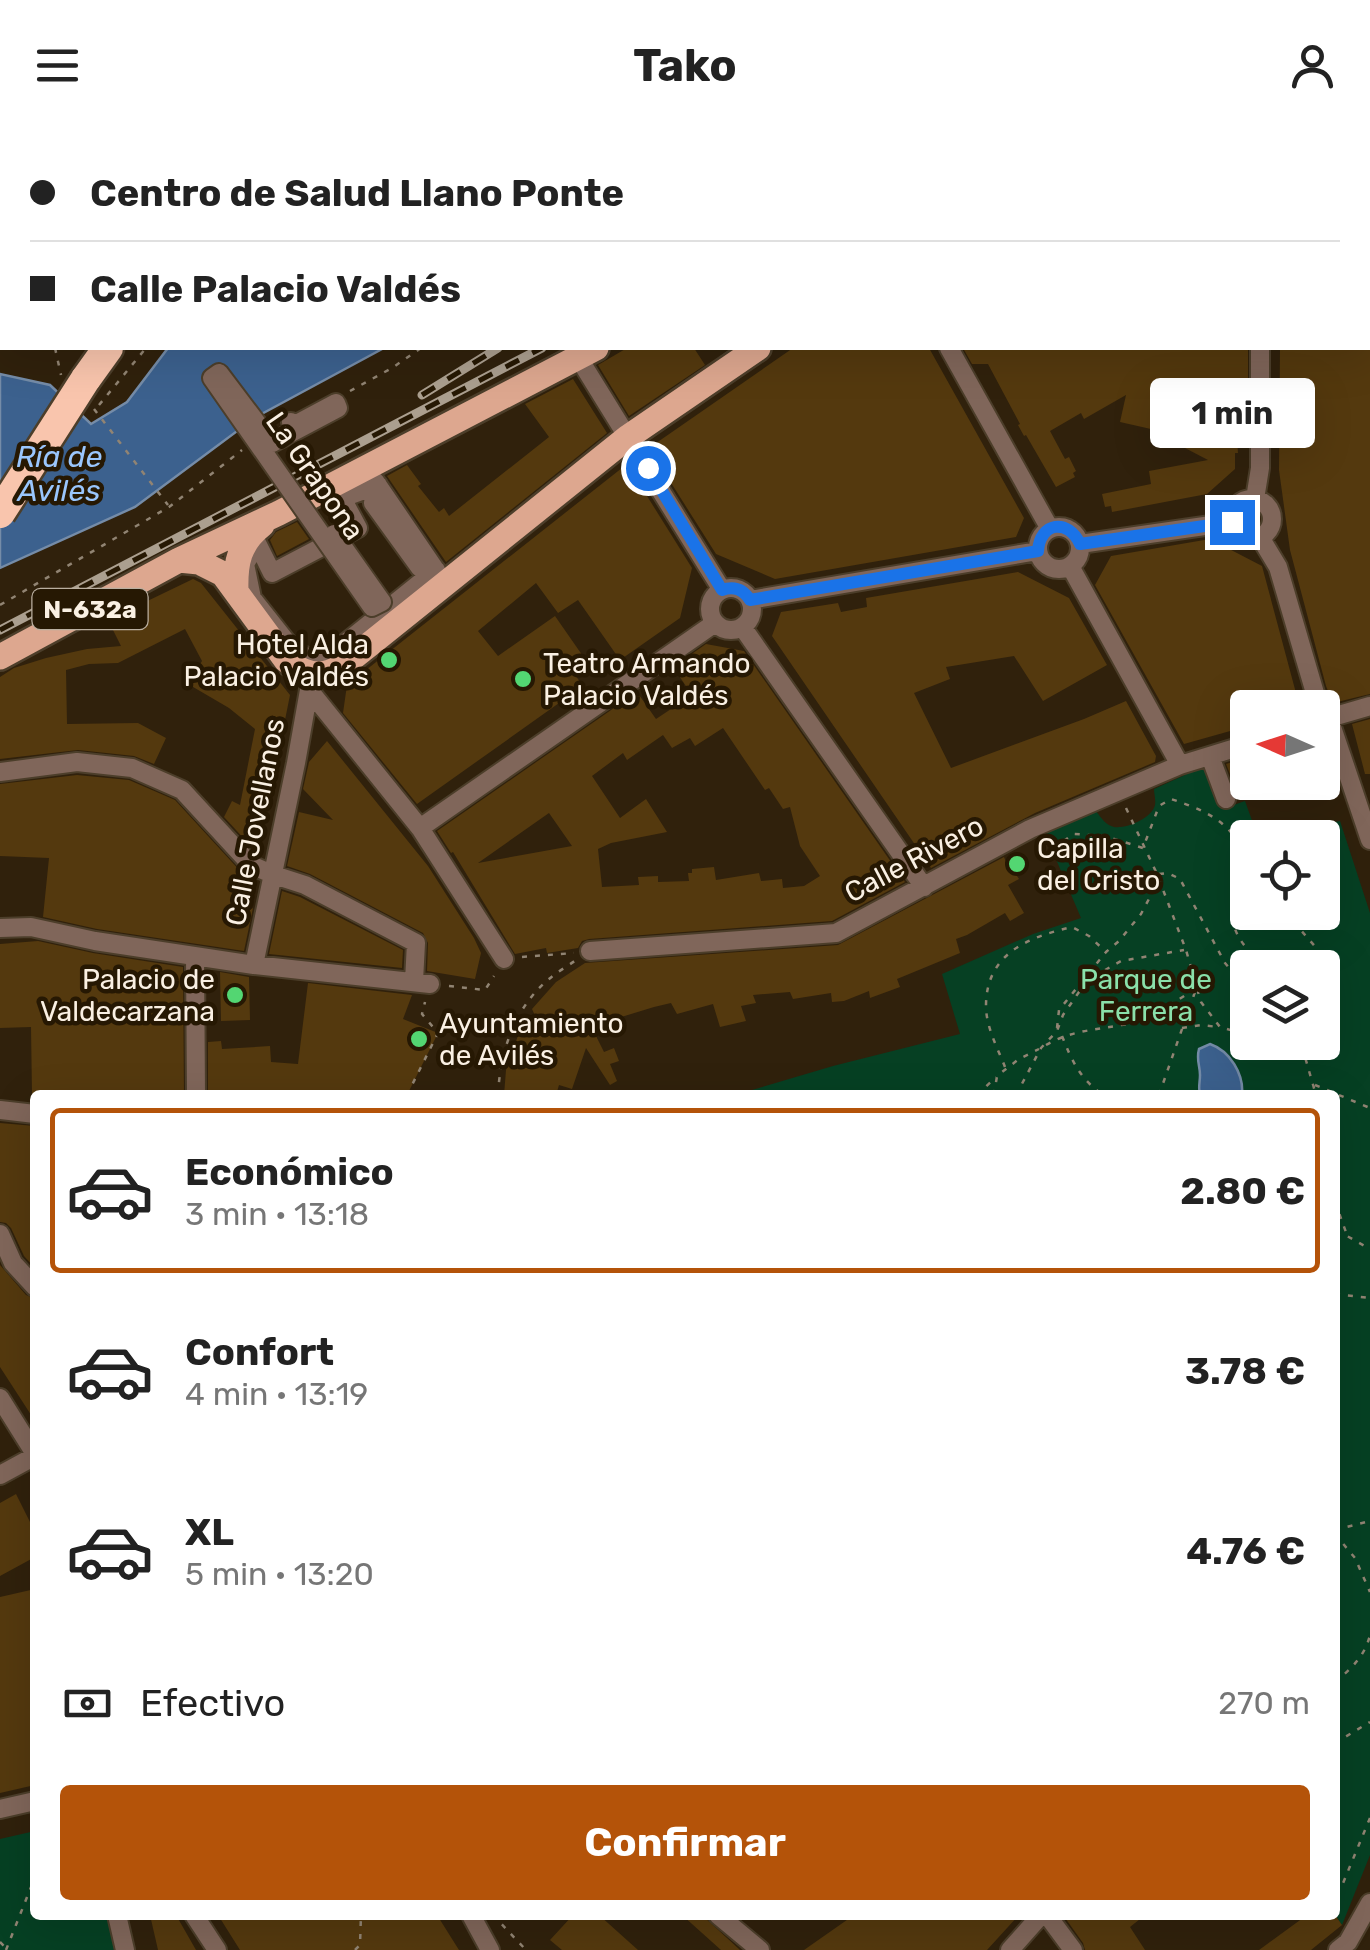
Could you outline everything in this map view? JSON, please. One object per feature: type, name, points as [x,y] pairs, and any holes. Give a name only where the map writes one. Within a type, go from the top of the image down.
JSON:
[{"type":"highway","points":[[0,513],[107,350]]},
{"type":"main road","points":[[179,560],[199,562],[222,574],[286,660],[309,682],[337,669],[440,577],[628,437],[755,350]]},
{"type":"main road","points":[[179,560],[278,512],[372,476],[587,352]]},
{"type":"main road","points":[[236,591],[239,552],[246,539],[278,512]]},
{"type":"main road","name":"N-632a","points":[[0,657],[179,560]]},
{"type":"street","points":[[950,350],[1050,528]]},
{"type":"street","points":[[1256,499],[1260,468],[1260,350]]},
{"type":"street","points":[[587,352],[628,437],[722,590]]},
{"type":"street","name":"La Grapona","points":[[290,422],[293,426],[336,403],[338,408],[272,443],[219,373],[212,378],[372,607],[382,602],[332,535]]},
{"type":"street","points":[[372,476],[440,577],[334,653],[313,660],[293,650],[252,598],[244,564],[258,543],[272,573],[358,528],[342,498],[372,476]]},
{"type":"street","points":[[1256,499],[1268,506],[1270,526],[1260,536],[1246,538],[1232,522],[1232,516],[1238,504],[1256,499]]},
{"type":"street","points":[[1080,544],[1232,522]]},
{"type":"street","points":[[1050,528],[1069,529],[1080,544],[1078,557],[1059,570],[1047,566],[1038,551],[1039,540],[1050,528]]},
{"type":"street","points":[[1260,536],[1278,567],[1313,690]]},
{"type":"street","points":[[750,600],[1038,551]]},
{"type":"street","points":[[1070,566],[1180,765]]},
{"type":"street","points":[[722,590],[741,590],[750,600],[751,618],[742,628],[728,631],[714,623],[710,608],[722,590]]},
{"type":"street","points":[[420,828],[714,623]]},
{"type":"street","points":[[742,628],[924,887]]},
{"type":"street","points":[[309,682],[420,828],[504,959]]},
{"type":"street","name":"Calle Jovellanos","points":[[254,964],[309,682]]},
{"type":"street","points":[[1340,711],[1370,706]]},
{"type":"street","name":"Calle Rivero","points":[[590,951],[836,933],[1030,828],[1180,765],[1230,750]]},
{"type":"street","points":[[1210,756],[1226,800]]},
{"type":"street","points":[[1340,757],[1370,840]]},
{"type":"street","points":[[0,772],[77,762],[132,768],[182,790],[251,865],[305,884],[416,944],[422,983],[196,956],[32,927],[0,928]]},
{"type":"street","points":[[196,956],[196,1090]]},
{"type":"street","points":[[0,1110],[30,1113]]},
{"type":"street","points":[[0,1234],[13,1263],[30,1281]]},
{"type":"street","points":[[0,1398],[30,1447]]},
{"type":"street","points":[[0,1475],[30,1458]]},
{"type":"street","points":[[0,1809],[30,1802]]},
{"type":"street","points":[[1338,1950],[1348,1942],[1370,1903]]},
{"type":"street","points":[[118,1920],[125,1950]]},
{"type":"street","points":[[197,1920],[217,1950]]},
{"type":"street","points":[[474,1920],[490,1950]]},
{"type":"street","points":[[724,1920],[760,1950]]},
{"type":"street","points":[[1010,1950],[1039,1920]]},
{"type":"street","points":[[1048,1920],[1074,1950]]},
{"type":"path","points":[[94,410],[144,350]]},
{"type":"path","points":[[338,398],[418,350]]},
{"type":"path","points":[[100,417],[169,506]]},
{"type":"path","points":[[0,605],[169,506],[252,448]]},
{"type":"path","points":[[1119,792],[1157,874],[1202,1002],[1220,1027]]},
{"type":"path","points":[[1144,848],[1158,806],[1171,798],[1202,810],[1230,830]]},
{"type":"path","points":[[1053,848],[1074,834],[1105,836],[1144,848]]},
{"type":"path","points":[[1157,874],[1168,873],[1180,879],[1230,968]]},
{"type":"path","points":[[1057,1031],[1058,1010],[1142,914],[1157,874]]},
{"type":"path","points":[[1006,1069],[986,1007],[992,975],[1011,950],[1039,935],[1072,926],[1106,952]]},
{"type":"path","points":[[1301,930],[1318,950]]},
{"type":"path","points":[[534,956],[539,949]]},
{"type":"path","points":[[1019,1090],[1063,1015],[1098,974],[1120,961],[1186,950]]},
{"type":"path","points":[[410,1090],[438,1033],[422,1014],[422,983],[486,990],[504,959],[590,951]]},
{"type":"path","points":[[498,1090],[499,1070],[515,1020],[548,980],[590,951]]},
{"type":"path","points":[[1161,1090],[1196,988]]},
{"type":"path","points":[[983,1090],[1019,1059],[1062,1036],[1134,1022],[1196,988]]},
{"type":"path","points":[[1182,1028],[1230,1030]]},
{"type":"path","points":[[1062,1036],[1074,1067],[1096,1090]]},
{"type":"path","points":[[1305,1060],[1315,1090]]},
{"type":"path","points":[[995,1090],[997,1076]]},
{"type":"path","points":[[1314,1084],[1328,1090]]},
{"type":"path","points":[[1340,1095],[1370,1108]]},
{"type":"path","points":[[1340,1215],[1348,1236]]},
{"type":"path","points":[[1340,1235],[1370,1250]]},
{"type":"path","points":[[1340,1295],[1370,1298]]},
{"type":"path","points":[[1340,1530],[1370,1521]]},
{"type":"path","points":[[1340,1538],[1355,1558],[1370,1592]]},
{"type":"path","points":[[1340,1678],[1354,1666],[1370,1636]]},
{"type":"path","points":[[1340,1740],[1370,1722]]},
{"type":"path","points":[[1340,1888],[1370,1818]]},
{"type":"path","points":[[6,1950],[30,1890]]},
{"type":"path","points":[[355,1950],[360,1945],[360,1920]]},
{"type":"path","points":[[498,1920],[526,1950]]},
{"type":"path","points":[[0,1942],[6,1950]]},
{"type":"green space","name":"Parque de Ferrera","points":[[1207,765],[1222,809],[1245,801],[1252,820],[1230,820],[1230,930],[1340,930],[1340,821],[1370,913],[1370,1855],[1342,1925],[1338,1920],[1340,1090],[752,1090],[960,1034],[942,974],[1033,934],[1081,918],[1044,831],[1096,811],[1111,826],[1119,827],[1144,818],[1153,810],[1154,789]]},
{"type":"green space","points":[[30,1832],[30,1920],[110,1920],[116,1950],[0,1950],[0,1839]]},
{"type":"water","name":"Ría de Avilés","points":[[166,350],[380,350],[256,417],[135,507],[0,568],[0,374],[50,385],[91,424],[127,402]]},
{"type":"water","points":[[1210,1044],[1224,1052],[1241,1079],[1242,1090],[1199,1090],[1198,1053]]},
{"type":"building","points":[[624,350],[695,350],[705,365],[629,416],[598,365]]},
{"type":"building","points":[[790,350],[930,350],[1024,518],[1016,537],[775,579],[716,554],[649,448]]},
{"type":"building","points":[[964,350],[1248,350],[1248,429],[1236,426],[1235,469],[1207,494],[1112,512],[1111,506],[1105,507],[1102,494],[1151,484],[1149,471],[1208,460],[1162,436],[1164,432],[1120,422],[1126,395],[1084,419],[1081,413],[1050,431],[1076,471],[1075,477],[1056,487],[1024,436],[988,364],[972,364]]},
{"type":"building","points":[[1280,350],[1370,350],[1370,694],[1340,701],[1340,690],[1328,690],[1290,550],[1279,470]]},
{"type":"building","points":[[573,379],[607,433],[446,562],[387,476],[407,465],[439,512],[444,508],[449,516],[549,437],[525,404]]},
{"type":"building","points":[[627,464],[692,568],[680,618],[620,660],[578,600],[558,613],[536,583],[478,631],[498,656],[555,616],[587,662],[573,672],[583,686],[417,804],[343,713],[347,685]]},
{"type":"building","points":[[297,522],[309,539],[277,556],[270,540],[276,532]]},
{"type":"building","points":[[1210,539],[1262,566],[1295,690],[1230,690],[1230,731],[1184,744],[1095,585],[1111,556]]},
{"type":"building","points":[[1018,572],[1069,598],[1107,665],[1043,701],[1014,656],[946,667],[950,679],[914,693],[951,768],[1126,701],[1156,756],[1155,762],[1035,813],[931,868],[772,636],[781,612],[838,603],[841,612],[867,607],[866,598]]},
{"type":"building","points":[[193,579],[201,583],[290,695],[262,835],[255,843],[248,843],[224,817],[232,801],[240,805],[255,729],[188,684],[202,661],[185,629],[118,663],[66,670],[67,724],[138,723],[166,738],[154,764],[134,756],[78,750],[0,759],[0,677],[46,658],[121,646],[108,620]]},
{"type":"building","points":[[706,644],[744,651],[905,882],[832,921],[589,939],[578,948],[547,953],[546,948],[515,954],[437,831],[637,692],[656,719],[692,695],[673,667]],"holes":[[[723,728],[765,790],[769,788],[783,809],[790,807],[800,846],[820,876],[804,886],[783,888],[782,879],[761,881],[759,873],[716,880],[714,867],[692,869],[689,881],[658,882],[658,876],[638,877],[639,885],[602,887],[598,849],[667,832],[646,799],[620,818],[592,776],[623,753],[627,760],[663,735],[672,748],[690,738],[695,746]],[[549,813],[572,846],[478,863]]]},
{"type":"building","points":[[1370,719],[1370,774],[1365,774],[1352,724]]},
{"type":"building","points":[[327,741],[428,866],[474,938],[481,953],[475,979],[427,971],[428,943],[423,933],[287,866],[299,812],[333,820],[303,789],[309,762]]},
{"type":"building","points":[[77,775],[129,780],[175,800],[242,873],[253,879],[247,912],[253,908],[244,951],[43,917],[49,858],[0,856],[0,784]]},
{"type":"building","points":[[1020,856],[1026,867],[1015,873],[1019,879],[1008,885],[1024,913],[1010,921],[1005,913],[956,939],[960,953],[897,979],[900,987],[870,998],[869,991],[832,1002],[831,993],[793,999],[790,992],[753,995],[756,1003],[741,1006],[746,1021],[720,1027],[713,1004],[677,1014],[671,1003],[654,1007],[605,1022],[593,1030],[604,1052],[614,1048],[619,1061],[610,1064],[617,1081],[610,1085],[586,1048],[572,1089],[559,1085],[558,1090],[504,1090],[506,1070],[521,1027],[537,1020],[532,1009],[556,982],[585,963],[838,945],[1004,857],[1006,862]]},
{"type":"building","points":[[282,891],[403,950],[402,968],[269,954]]},
{"type":"building","points":[[38,941],[183,967],[184,1090],[32,1090],[31,1027],[0,1028],[0,944]]},
{"type":"building","name":"Palacio de Valdecarzana","points":[[220,972],[249,977],[250,1020],[221,1021]]},
{"type":"building","points":[[308,983],[412,995],[403,1019],[438,1033],[410,1090],[208,1090],[208,1042],[221,1041],[222,1049],[270,1046],[271,1062],[298,1064]]},
{"type":"building","points":[[0,1123],[30,1126],[30,1263],[11,1228],[0,1222]]},
{"type":"building","points":[[0,1265],[30,1297],[30,1413],[0,1367]]},
{"type":"building","points":[[16,1494],[30,1522],[30,1560],[0,1576],[0,1503]]},
{"type":"building","points":[[30,1590],[30,1786],[0,1793],[0,1597]]},
{"type":"building","points":[[151,1920],[179,1920],[196,1950],[158,1950]]},
{"type":"building","points":[[221,1920],[440,1920],[459,1950],[240,1950]]},
{"type":"building","points":[[568,1920],[605,1920],[638,1950],[562,1950],[550,1940]]},
{"type":"building","points":[[688,1920],[707,1920],[740,1950],[721,1950]]},
{"type":"building","points":[[847,1920],[1014,1920],[987,1950],[804,1950]]},
{"type":"building","points":[[1067,1920],[1139,1920],[1130,1927],[1145,1950],[1085,1950]]},
{"type":"building","points":[[1300,1920],[1338,1920],[1342,1925],[1311,1950],[1259,1950]]},
{"type":"railway","points":[[422,395],[495,350]]},
{"type":"railway","points":[[0,630],[538,350]]},
{"type":"place","name":"Hotel Alda Palacio Valdés","points":[[389,660]]},
{"type":"place","name":"Teatro Armando Palacio Valdés","points":[[523,679]]},
{"type":"place","name":"Capilla del Cristo","points":[[1017,864]]},
{"type":"place","name":"Palacio de Valdecarzana","points":[[235,995]]},
{"type":"place","name":"Ayuntamiento de Avilés","points":[[419,1039]]},
{"type":"route","points":[[648,468],[722,590],[741,590],[750,600],[1038,551],[1042,536],[1056,527],[1069,529],[1080,544],[1232,522]]}]
